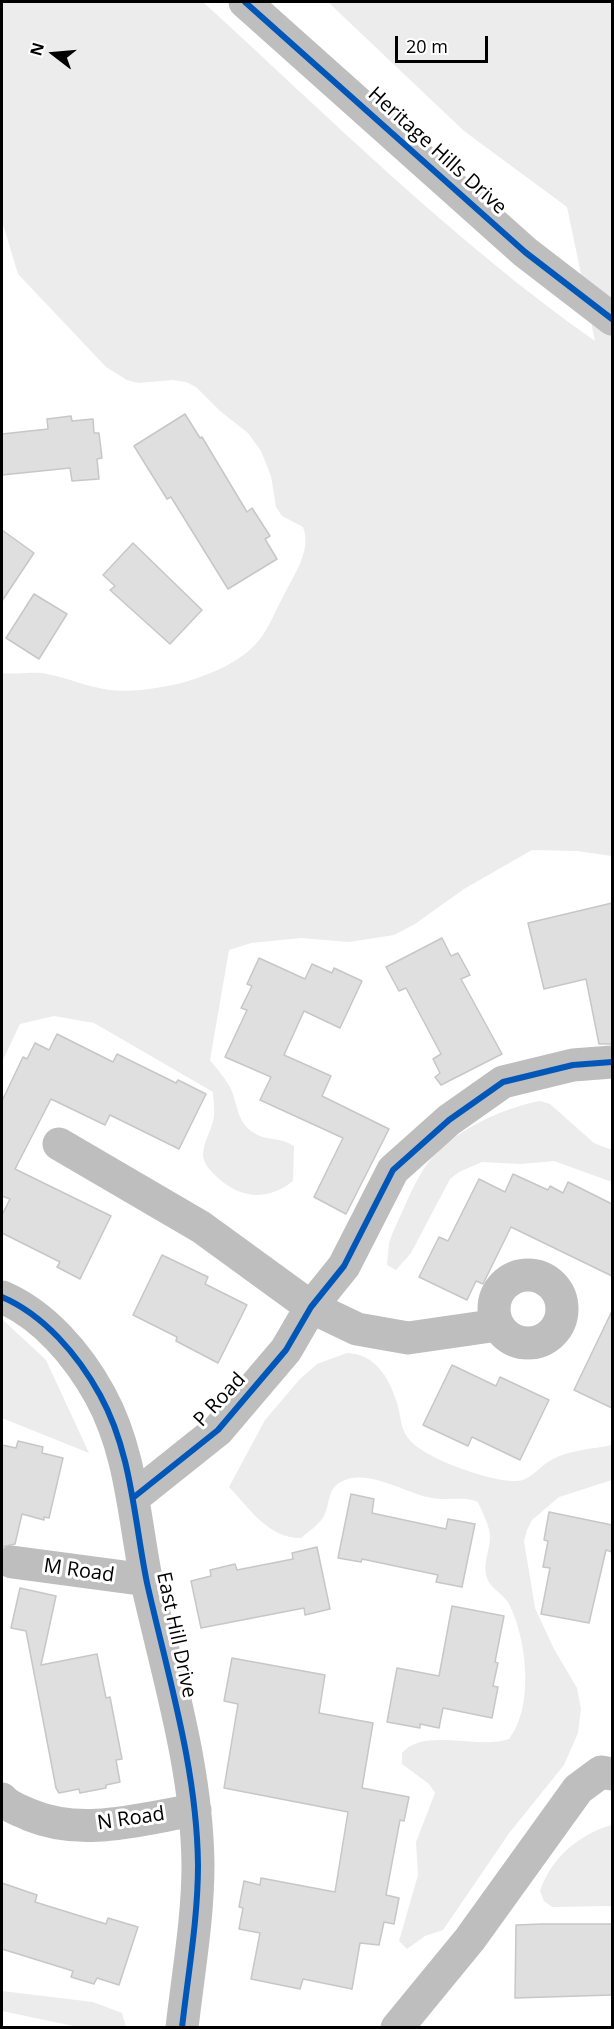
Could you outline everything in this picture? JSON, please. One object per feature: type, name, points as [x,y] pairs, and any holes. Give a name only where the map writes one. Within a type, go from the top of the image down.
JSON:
[{"type":"street","name":"Heritage Hills Drive","points":[[245,2],[525,252],[612,319]]},
{"type":"street","name":"P Road","points":[[134,1497],[218,1430],[286,1350],[310,1307],[344,1266],[393,1170],[449,1120],[503,1082],[573,1065],[612,1062]]},
{"type":"street","points":[[58,1144],[201,1227],[310,1307],[357,1329],[408,1338],[498,1325]]},
{"type":"street","name":"East Hill Drive","points":[[2,1297],[45,1325],[75,1357],[105,1406],[118,1439],[134,1497],[147,1580],[185,1750],[195,1810],[198,1866],[182,2028]]},
{"type":"street","name":"M Road","points":[[12,1562],[147,1580]]},
{"type":"street","points":[[397,2028],[470,1939],[578,1789],[601,1772],[612,1774]]},
{"type":"street","name":"N Road","points":[[2,1799],[8,1805],[52,1824],[100,1826],[195,1810]]},
{"type":"shaded area","points":[[2,2],[203,2],[442,221],[543,303],[595,341],[567,207],[464,131],[328,2],[612,2],[612,856],[577,851],[532,850],[464,889],[415,924],[394,935],[349,942],[301,938],[251,943],[229,950],[210,1060],[230,1087],[241,1118],[248,1129],[263,1137],[284,1141],[294,1146],[293,1181],[274,1192],[255,1195],[236,1190],[218,1178],[205,1163],[203,1154],[205,1143],[214,1115],[213,1092],[94,1023],[54,1016],[20,1024],[2,1062],[2,673],[41,673],[101,689],[127,691],[169,686],[212,673],[247,652],[260,639],[297,571],[304,554],[305,536],[303,527],[282,516],[276,507],[271,476],[261,451],[248,433],[220,411],[196,387],[186,382],[173,380],[138,383],[127,380],[106,367],[18,274],[2,221]]},
{"type":"shaded area","points":[[540,1101],[550,1104],[594,1143],[612,1150],[612,1182],[554,1161],[521,1164],[482,1162],[459,1172],[450,1179],[411,1253],[396,1270],[387,1265],[389,1243],[393,1232],[423,1170],[433,1157],[459,1134],[492,1116]]},
{"type":"shaded area","points":[[2,1319],[46,1360],[89,1453],[2,1418]]},
{"type":"shaded area","points":[[347,1353],[366,1358],[380,1369],[394,1393],[405,1434],[416,1446],[442,1461],[475,1473],[491,1478],[521,1480],[558,1457],[612,1445],[612,1480],[559,1497],[532,1520],[524,1541],[535,1608],[554,1649],[577,1688],[581,1709],[578,1733],[564,1765],[510,1832],[443,1930],[425,1936],[407,1949],[399,1941],[418,1875],[416,1842],[435,1793],[429,1784],[402,1764],[402,1753],[412,1745],[424,1741],[496,1742],[509,1739],[517,1726],[522,1710],[525,1692],[524,1655],[521,1637],[510,1606],[487,1578],[485,1568],[490,1533],[478,1502],[467,1499],[432,1498],[373,1479],[350,1479],[335,1486],[322,1519],[301,1538],[289,1537],[269,1528],[229,1487],[265,1420],[300,1379],[317,1364]]},
{"type":"shaded area","points":[[612,1825],[612,1906],[552,1907],[544,1901],[540,1891],[551,1868],[559,1858],[588,1834]]},
{"type":"shaded area","points":[[2,1991],[93,2002],[122,2013],[126,2027],[78,2027],[2,2011]]},
{"type":"building","points":[[185,414],[200,438],[202,437],[247,512],[252,508],[270,536],[265,539],[277,559],[228,589],[171,497],[167,499],[134,446]]},
{"type":"building","points":[[71,416],[72,421],[93,419],[94,433],[99,433],[102,458],[97,459],[99,479],[72,481],[70,468],[2,475],[2,434],[48,429],[47,419]]},
{"type":"building","points":[[2,530],[34,553],[2,601]]},
{"type":"building","points":[[133,543],[202,610],[170,644],[110,590],[115,586],[103,575]]},
{"type":"building","points":[[34,594],[67,614],[39,659],[6,638]]},
{"type":"building","points":[[612,903],[612,1044],[599,1044],[586,979],[544,989],[528,923]]},
{"type":"building","points":[[442,938],[451,956],[458,953],[470,975],[461,979],[502,1054],[441,1085],[435,1077],[440,1073],[433,1059],[441,1054],[406,988],[399,991],[386,967]]},
{"type":"building","points":[[259,958],[305,979],[312,964],[332,973],[334,968],[362,981],[340,1028],[304,1011],[284,1055],[331,1076],[322,1096],[389,1129],[346,1214],[314,1197],[343,1138],[260,1100],[271,1077],[225,1057],[247,1010],[241,1008],[252,986],[247,984]]},
{"type":"building","points":[[57,1034],[113,1062],[117,1054],[176,1083],[178,1080],[206,1094],[179,1149],[110,1115],[105,1125],[51,1099],[15,1169],[111,1216],[80,1279],[57,1267],[60,1262],[2,1233],[2,1215],[10,1199],[2,1196],[2,1101],[23,1057],[27,1059],[35,1043],[49,1050]]},
{"type":"building","points":[[513,1174],[548,1190],[550,1186],[563,1193],[568,1182],[612,1204],[612,1276],[511,1227],[483,1284],[476,1281],[467,1300],[419,1277],[439,1237],[448,1241],[479,1179],[505,1192]]},
{"type":"building","points":[[162,1255],[208,1277],[205,1284],[247,1305],[218,1363],[176,1341],[177,1337],[133,1315]]},
{"type":"building","points":[[612,1311],[612,1408],[574,1390]]},
{"type":"building","points":[[452,1365],[496,1386],[500,1377],[549,1400],[520,1460],[472,1437],[468,1446],[423,1425]]},
{"type":"building","points":[[18,1441],[43,1447],[42,1453],[63,1458],[49,1518],[44,1517],[44,1520],[22,1514],[15,1544],[2,1547],[2,1445],[16,1448]]},
{"type":"building","points":[[351,1494],[374,1499],[372,1513],[446,1529],[448,1519],[475,1524],[462,1587],[436,1582],[438,1575],[362,1559],[361,1562],[338,1558]]},
{"type":"building","points":[[549,1512],[612,1525],[612,1552],[606,1550],[589,1623],[541,1614],[550,1568],[543,1567],[548,1541],[544,1540]]},
{"type":"building","points":[[317,1547],[330,1609],[305,1615],[304,1608],[201,1628],[191,1581],[211,1576],[210,1570],[235,1564],[237,1570],[293,1559],[292,1553]]},
{"type":"building","points":[[20,1588],[56,1596],[41,1665],[97,1654],[106,1698],[110,1697],[122,1759],[116,1760],[120,1782],[106,1785],[106,1788],[80,1793],[79,1789],[59,1793],[56,1788],[26,1631],[11,1628]]},
{"type":"building","points":[[452,1606],[504,1616],[495,1662],[498,1663],[493,1686],[498,1687],[492,1718],[443,1708],[439,1728],[420,1724],[420,1728],[387,1722],[397,1668],[439,1676]]},
{"type":"building","points":[[232,1658],[325,1675],[319,1713],[373,1723],[362,1788],[409,1797],[404,1821],[400,1820],[386,1895],[399,1898],[394,1924],[384,1922],[379,1945],[360,1943],[352,1989],[303,1979],[300,1989],[251,1979],[260,1933],[239,1929],[243,1908],[239,1907],[244,1881],[260,1885],[261,1878],[335,1892],[348,1812],[224,1788],[238,1704],[224,1701]]},
{"type":"building","points":[[2,1883],[37,1895],[35,1902],[106,1924],[108,1918],[138,1927],[119,1985],[97,1978],[94,1984],[71,1977],[73,1971],[2,1949]]},
{"type":"building","points":[[612,1924],[612,1995],[515,1998],[516,1925]]},
{"type":"cycle path","points":[[245,2],[525,252],[612,319]]},
{"type":"cycle path","points":[[134,1497],[218,1430],[286,1350],[311,1307],[344,1266],[393,1170],[449,1120],[503,1082],[573,1065],[612,1062]]},
{"type":"cycle path","points":[[2,1297],[46,1325],[81,1365],[111,1417],[126,1463],[147,1583],[180,1723],[193,1794],[198,1865],[196,1906],[182,2028]]}]
